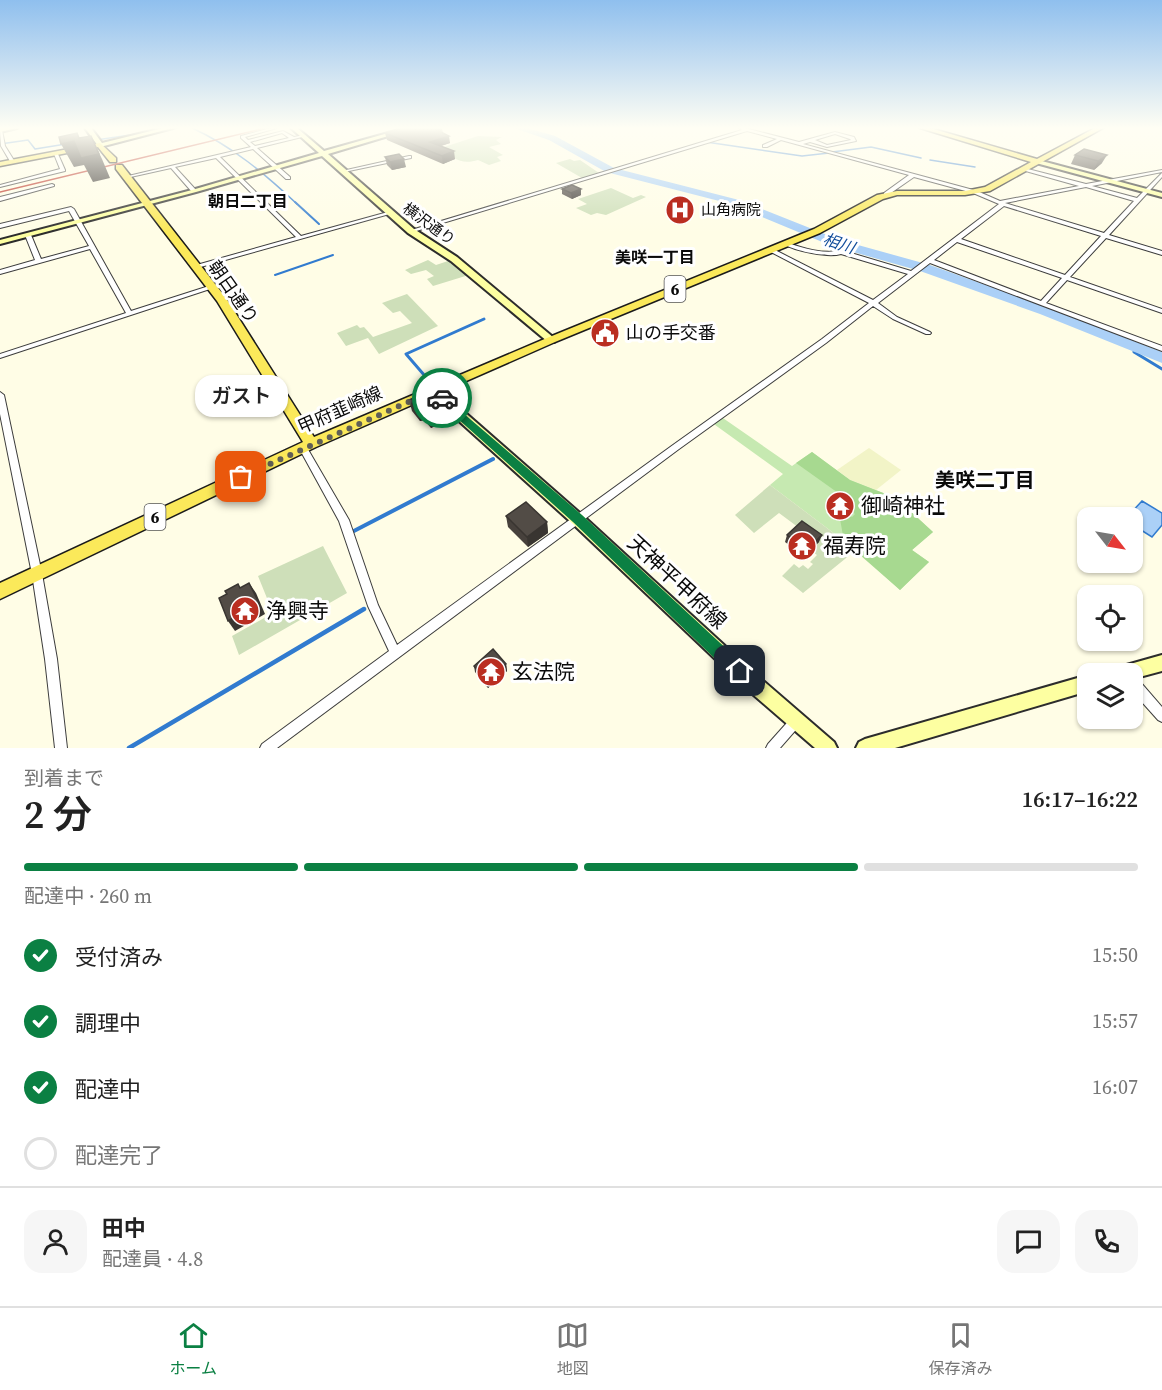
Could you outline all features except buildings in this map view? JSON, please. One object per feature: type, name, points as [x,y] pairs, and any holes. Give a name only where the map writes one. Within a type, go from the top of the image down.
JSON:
[{"type":"main road","name":"朝日通り","points":[[116,163],[211,287],[307,446]]},
{"type":"main road","name":"6","points":[[886,194],[975,192],[987,189],[1036,163]]},
{"type":"main road","name":"甲府韮崎線","points":[[0,591],[307,446],[551,340],[801,238],[886,194]]},
{"type":"street","points":[[0,186],[63,170],[60,163]]},
{"type":"street","points":[[126,177],[186,163]]},
{"type":"street","points":[[224,163],[299,237]]},
{"type":"street","points":[[271,163],[288,178]]},
{"type":"street","points":[[0,242],[147,204],[289,163]]},
{"type":"street","name":"横沢通り","points":[[335,163],[411,231],[454,259],[551,340]]},
{"type":"street","points":[[344,171],[382,163]]},
{"type":"street","points":[[411,231],[632,163]]},
{"type":"street","points":[[868,163],[975,192],[1002,203],[1162,253]]},
{"type":"street","points":[[1041,163],[1162,195]]},
{"type":"street","points":[[172,166],[194,191]]},
{"type":"street","points":[[1024,169],[1138,200]]},
{"type":"street","points":[[266,748],[873,304],[911,273],[958,240],[1002,203],[1162,172]]},
{"type":"street","points":[[1042,303],[1162,172]]},
{"type":"street","points":[[886,194],[913,175]]},
{"type":"street","points":[[0,199],[52,185]]},
{"type":"street","points":[[0,226],[70,209],[129,313]]},
{"type":"street","points":[[195,267],[390,213]]},
{"type":"street","points":[[28,235],[39,262]]},
{"type":"street","points":[[958,240],[1162,311]]},
{"type":"street","points":[[786,244],[798,249],[835,254],[841,252],[911,273]]},
{"type":"street","points":[[0,272],[91,247]]},
{"type":"street","points":[[771,249],[928,333]]},
{"type":"street","points":[[931,261],[1162,349]]},
{"type":"street","points":[[0,356],[211,287]]},
{"type":"street","name":"天神平甲府線","points":[[433,391],[577,519],[688,624],[828,748]]},
{"type":"street","points":[[0,395],[5,441],[37,574],[51,658],[61,748]]},
{"type":"street","points":[[307,446],[344,520],[373,606],[395,652]]},
{"type":"street","points":[[1143,668],[1162,663]]},
{"type":"street","points":[[865,748],[1077,686]]},
{"type":"street","points":[[1143,694],[1162,716]]},
{"type":"street","points":[[772,748],[796,720]]},
{"type":"green space","points":[[556,163],[584,163],[599,173],[582,178]]},
{"type":"green space","points":[[611,188],[633,198],[641,195],[646,197],[606,215],[597,213],[591,215],[576,208],[587,204],[578,199]]},
{"type":"green space","points":[[454,259],[472,274],[433,286],[427,279],[434,276],[426,270],[411,274],[405,270],[428,260],[436,265]]},
{"type":"green space","points":[[407,294],[438,326],[379,354],[368,338],[346,346],[337,333],[357,325],[360,328],[364,327],[373,337],[412,323],[400,311],[393,313],[382,303]]},
{"type":"green space","points":[[720,416],[792,466],[812,452],[850,480],[896,498],[933,532],[912,550],[929,562],[900,590],[856,550],[770,485],[783,474],[711,422]]},
{"type":"green space","points":[[869,448],[901,470],[876,490],[850,480],[837,470]]},
{"type":"green space","points":[[812,452],[850,480],[896,498],[933,532],[912,550],[929,562],[900,590],[844,541],[840,519],[846,513],[852,517],[855,514],[850,510],[855,505],[796,463]]},
{"type":"green space","points":[[770,485],[856,550],[803,593],[782,576],[794,564],[799,568],[803,565],[808,569],[813,564],[810,562],[817,555],[810,550],[818,542],[779,513],[754,533],[735,515]]},
{"type":"green space","points":[[323,546],[347,593],[239,655],[232,636],[273,613],[258,576]]},
{"type":"water","points":[[1142,501],[1162,513],[1162,525],[1152,537],[1143,531],[1143,507],[1136,507]]},
{"type":"waterway","points":[[249,163],[297,204]]},
{"type":"waterway","name":"相川","points":[[597,163],[610,170],[735,202],[836,243],[925,268],[1045,311],[1162,358]]},
{"type":"waterway","points":[[949,163],[975,167]]},
{"type":"waterway","points":[[295,202],[319,224]]},
{"type":"waterway","points":[[275,275],[333,255]]},
{"type":"waterway","points":[[431,383],[406,354],[484,319]]},
{"type":"waterway","points":[[1134,347],[1134,352],[1162,369]]},
{"type":"waterway","points":[[350,533],[493,459]]},
{"type":"waterway","points":[[129,748],[364,609]]},
{"type":"railway","points":[[0,192],[120,163]]},
{"type":"way so far","points":[[241,477],[433,391],[442,398]]},
{"type":"place","name":"山角病院","points":[[680,210]]},
{"type":"place","name":"山の手交番","points":[[605,333]]},
{"type":"place","name":"ガスト","points":[[241,477]]},
{"type":"place","name":"御崎神社","points":[[840,506]]},
{"type":"place","name":"福寿院","points":[[802,546]]},
{"type":"place","name":"浄興寺","points":[[245,611]]},
{"type":"place","name":"玄法院","points":[[491,672]]},
{"type":"district","name":"朝日二丁目","points":[[248,201]]},
{"type":"district","name":"美咲一丁目","points":[[655,257]]},
{"type":"district","name":"美咲二丁目","points":[[985,480]]},
{"type":"route","points":[[442,398],[577,519],[740,671]]}]
